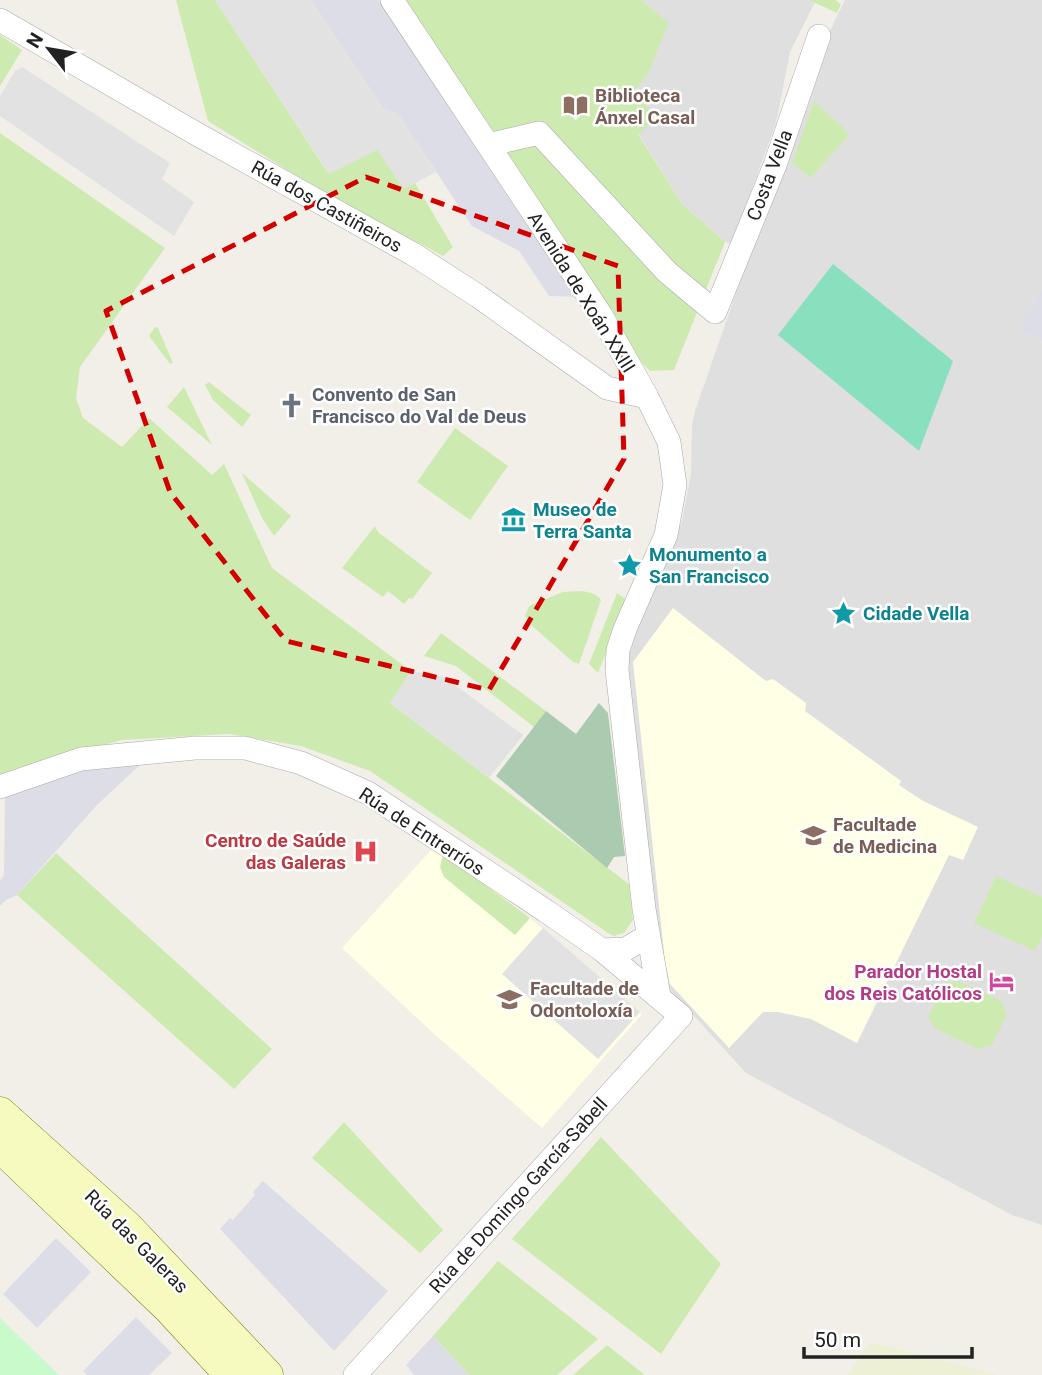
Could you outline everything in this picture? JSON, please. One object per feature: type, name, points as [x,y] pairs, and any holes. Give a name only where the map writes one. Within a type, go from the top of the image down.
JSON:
[{"type":"main road","name":"Rúa das Galeras","points":[[0,1113],[127,1227],[267,1375]]},
{"type":"main road","name":"Rúa das Galeras","points":[[0,1146],[168,1307],[231,1375]]},
{"type":"street","name":"Avenida de Xoán XXIII","points":[[392,0],[601,315],[648,397],[670,442],[675,485],[666,535],[618,650],[617,670],[642,930]]},
{"type":"street","name":"Rúa dos Castiñeiros","points":[[0,20],[195,133],[414,254],[607,388],[648,397]]},
{"type":"street","name":"Costa Vella","points":[[488,145],[540,133],[667,272],[715,312],[775,165],[819,36]]},
{"type":"street","name":"Rúa de Entrerríos","points":[[0,787],[81,759],[195,748],[245,748],[301,763],[368,793],[611,957],[681,1016]]},
{"type":"street","points":[[611,957],[625,949],[642,930]]},
{"type":"street","points":[[640,981],[642,930]]},
{"type":"street","points":[[642,930],[659,996]]},
{"type":"street","name":"Rúa de Domingo García-Sabell","points":[[355,1375],[681,1016]]},
{"type":"highlighted area","points":[[366,177],[618,266],[624,459],[489,690],[286,641],[170,492],[106,311]]},
{"type":"shaded area","points":[[215,0],[311,0],[383,108],[398,114],[436,172],[404,189],[377,150],[329,174]]},
{"type":"shaded area","points":[[311,0],[379,0],[577,297],[549,296],[519,251],[472,226],[398,114],[383,108]]},
{"type":"shaded area","points":[[641,0],[816,0],[790,52],[776,123],[732,244],[725,242],[682,204],[638,133],[632,92],[648,74],[668,23]]},
{"type":"shaded area","name":"Cidade Vella","points":[[845,0],[1042,0],[1042,1225],[1012,1215],[746,1073],[664,983],[628,726],[628,654],[682,521],[691,474],[692,424],[696,408],[796,121],[828,35]]},
{"type":"shaded area","points":[[22,67],[170,163],[162,179],[194,202],[174,236],[0,116],[0,96],[15,71]]},
{"type":"shaded area","points":[[1042,290],[1042,339],[1019,330]]},
{"type":"shaded area","name":"Facultade de Medicina","points":[[673,608],[766,681],[773,679],[806,703],[805,711],[901,781],[899,785],[923,801],[978,827],[963,860],[949,855],[857,1043],[811,1019],[778,1012],[763,1012],[729,1048],[670,984],[665,961],[633,662]]},
{"type":"shaded area","points":[[411,671],[444,677],[523,735],[489,778],[390,703]]},
{"type":"shaded area","points":[[599,703],[608,713],[625,856],[614,857],[607,868],[496,776],[546,711],[576,734]]},
{"type":"shaded area","points":[[141,764],[97,805],[17,895],[0,906],[0,880],[4,876],[5,796],[61,772]]},
{"type":"shaded area","name":"Facultade de Odontoloxía","points":[[432,849],[455,861],[536,923],[642,1014],[542,1128],[432,1032],[342,948]]},
{"type":"shaded area","points":[[543,928],[640,1012],[598,1059],[502,974]]},
{"type":"shaded area","points":[[263,1181],[388,1291],[334,1351],[220,1229],[230,1218],[233,1220],[255,1195],[253,1192]]},
{"type":"shaded area","points":[[56,1238],[91,1272],[37,1328],[3,1294]]},
{"type":"shaded area","points":[[136,1317],[172,1353],[149,1375],[87,1375],[83,1371]]},
{"type":"shaded area","points":[[433,1336],[469,1375],[414,1375],[406,1365]]},
{"type":"shaded area","points":[[871,1342],[999,1375],[847,1375]]},
{"type":"green space","points":[[176,0],[215,0],[328,173],[378,149],[404,188],[415,183],[453,247],[443,256],[323,192],[208,121]]},
{"type":"green space","points":[[401,0],[641,0],[669,23],[648,74],[633,92],[657,117],[638,134],[682,204],[725,242],[674,370],[650,371],[643,364]]},
{"type":"green space","points":[[809,0],[836,0],[841,5],[837,13]]},
{"type":"green space","points":[[0,35],[22,50],[0,86]]},
{"type":"green space","points":[[814,101],[850,134],[811,178],[792,163]]},
{"type":"green space","points":[[0,133],[165,248],[80,367],[76,398],[83,418],[122,447],[149,418],[212,475],[224,464],[272,568],[411,671],[390,703],[629,884],[633,920],[624,933],[614,936],[608,933],[370,771],[301,746],[229,734],[122,740],[0,774]]},
{"type":"green space","points":[[833,264],[953,361],[919,451],[778,335]]},
{"type":"green space","points":[[155,327],[158,328],[173,363],[170,364],[149,336]]},
{"type":"green space","points":[[209,382],[251,415],[242,427],[213,400],[205,385]]},
{"type":"green space","points":[[184,387],[212,445],[167,407]]},
{"type":"green space","points":[[455,428],[508,466],[470,520],[417,482]]},
{"type":"green space","points":[[242,473],[291,516],[274,536],[262,518]]},
{"type":"green space","points":[[375,526],[378,532],[432,573],[412,599],[409,598],[404,604],[388,591],[383,597],[342,568]]},
{"type":"green space","points":[[563,592],[589,592],[601,600],[579,664],[573,662],[530,624],[525,616],[529,606]]},
{"type":"green space","points":[[617,593],[627,600],[598,673],[589,664]]},
{"type":"green space","points":[[441,633],[546,711],[534,727],[456,666],[424,656]]},
{"type":"green space","points":[[56,853],[272,1049],[234,1089],[17,895]]},
{"type":"green space","points":[[443,854],[530,918],[515,935],[444,877],[440,867]]},
{"type":"green space","points":[[996,876],[1042,897],[1042,936],[1035,951],[974,923]]},
{"type":"green space","points":[[958,981],[1001,1001],[1007,1014],[992,1045],[978,1049],[936,1029],[928,1017],[944,983]]},
{"type":"green space","points":[[344,1122],[443,1230],[420,1253],[312,1158]]},
{"type":"green space","points":[[601,1137],[721,1264],[661,1354],[512,1239]]},
{"type":"green space","points":[[498,1261],[598,1339],[557,1375],[469,1375],[433,1336]]},
{"type":"green space","points":[[0,1318],[59,1375],[0,1375]]},
{"type":"green space","points":[[607,1345],[645,1375],[573,1375]]},
{"type":"place","name":"Biblioteca Ánxel Casal","points":[[575,106]]},
{"type":"place","name":"Convento de San Francisco do Val de Deus","points":[[292,405]]},
{"type":"place","name":"Museo de Terra Santa","points":[[513,520]]},
{"type":"place","name":"Monumento a San Francisco","points":[[629,565]]},
{"type":"place","name":"Cidade Vella","points":[[843,613]]},
{"type":"place","name":"Facultade de Medicina","points":[[813,835]]},
{"type":"place","name":"Centro de Saúde das Galeras","points":[[366,851]]},
{"type":"place","name":"Parador Hostal dos Reis Católicos","points":[[1002,982]]},
{"type":"place","name":"Facultade de Odontoloxía","points":[[510,999]]}]
